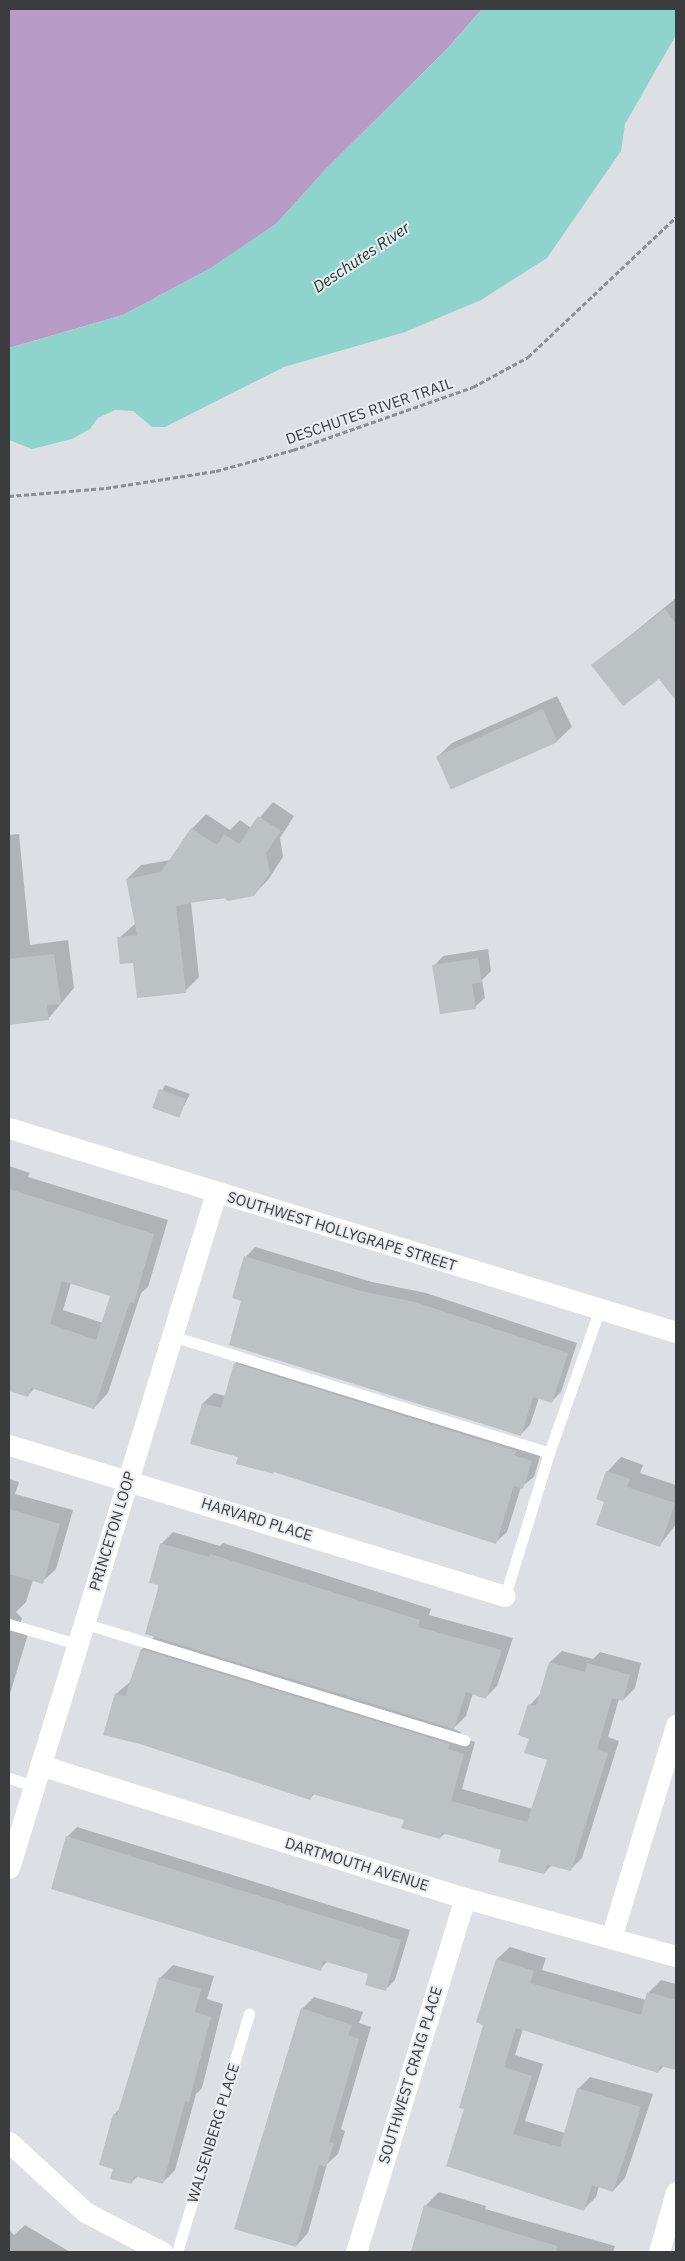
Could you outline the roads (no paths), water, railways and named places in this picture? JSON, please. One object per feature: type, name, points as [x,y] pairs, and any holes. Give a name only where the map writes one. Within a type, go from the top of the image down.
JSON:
[{"type":"street","name":"SOUTHWEST HOLLYGRAPE STREET","points":[[9,1128],[216,1194],[676,1332]]},
{"type":"street","name":"PRINCETON LOOP","points":[[9,1868],[216,1194]]},
{"type":"street","name":"HARVARD PLACE","points":[[9,1445],[505,1596]]},
{"type":"street","points":[[611,1938],[676,1725]]},
{"type":"street","name":"DARTMOUTH AVENUE","points":[[40,1765],[465,1898],[676,1956]]},
{"type":"street","name":"SOUTHWEST CRAIG PLACE","points":[[356,2252],[465,1898]]},
{"type":"street","points":[[9,2142],[85,2212],[162,2252]]},
{"type":"street","points":[[658,2252],[676,2192]]},
{"type":"lane","points":[[505,1596],[549,1453],[600,1308]]},
{"type":"lane","points":[[172,1336],[549,1453]]},
{"type":"lane","points":[[9,1624],[77,1644]]},
{"type":"lane","points":[[83,1624],[464,1740]]},
{"type":"lane","points":[[9,1778],[34,1786]]},
{"type":"lane","name":"WALSENBERG PLACE","points":[[177,2252],[249,2014]]},
{"type":"water","name":"Deschutes River","points":[[482,9],[676,9],[676,35],[625,124],[621,151],[547,258],[481,300],[405,332],[284,367],[165,427],[152,427],[133,411],[115,410],[98,418],[90,429],[72,439],[32,449],[9,440],[9,348],[123,315],[211,268],[276,224],[325,170],[447,49]]}]
